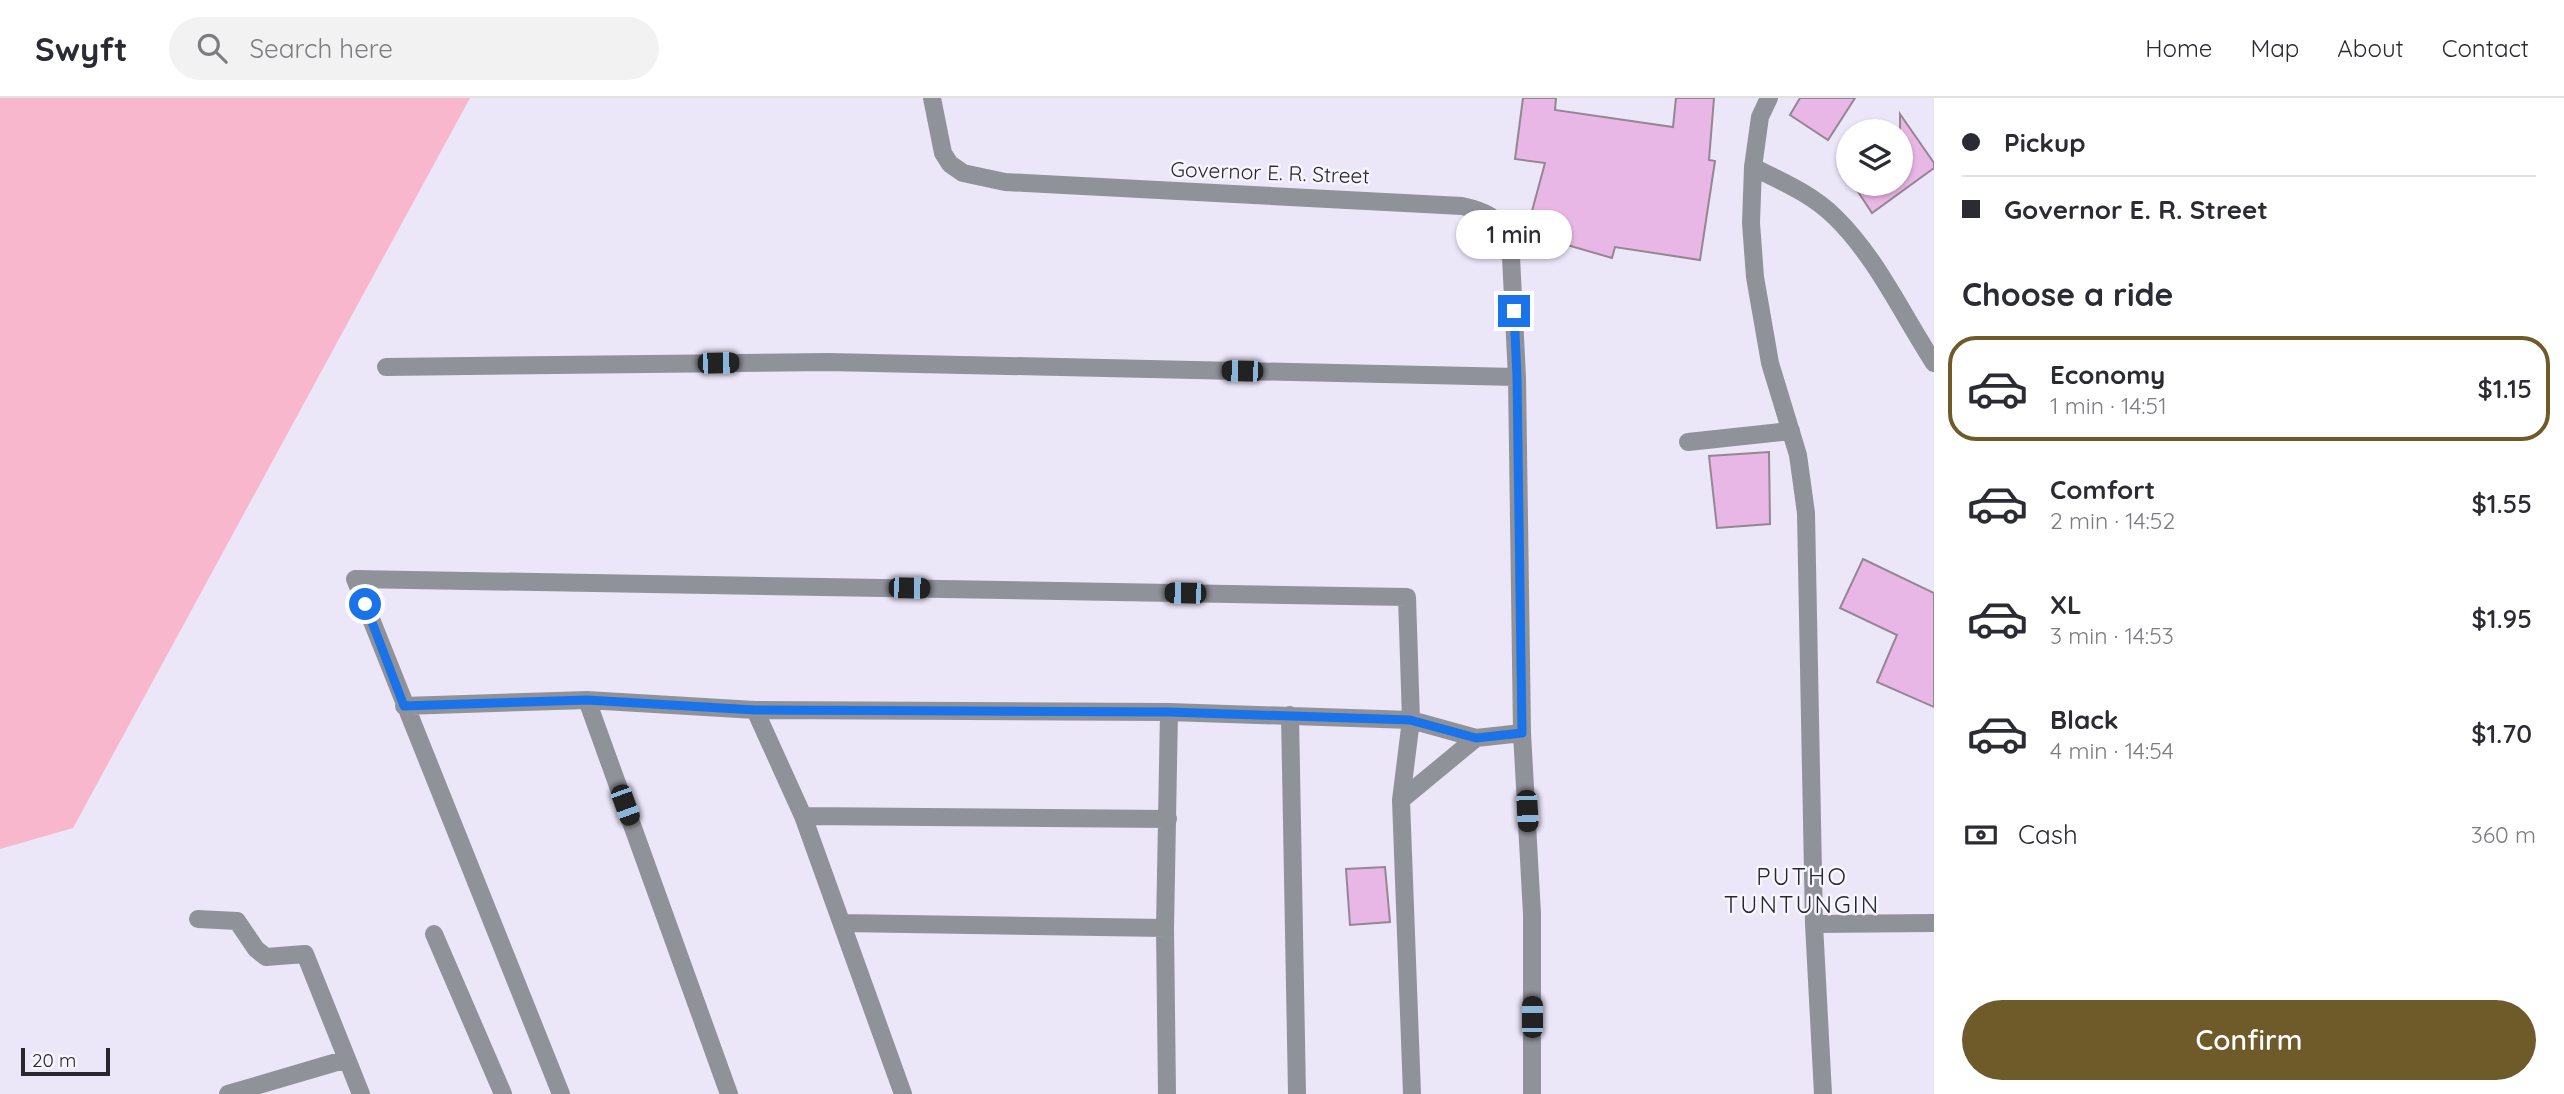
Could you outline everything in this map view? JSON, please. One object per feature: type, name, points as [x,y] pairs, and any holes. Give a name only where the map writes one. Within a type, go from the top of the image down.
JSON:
[{"type":"street","name":"Governor E. R. Street","points":[[932,98],[943,153],[950,164],[963,173],[1005,182],[1105,189],[1404,201],[1462,206],[1485,211],[1500,222],[1510,237],[1517,377]]},
{"type":"street","points":[[1769,98],[1760,117],[1753,167],[1751,223],[1755,276],[1770,363],[1798,455],[1806,513],[1814,924],[1822,1094]]},
{"type":"street","points":[[1753,167],[1799,190],[1834,216],[1868,256],[1934,363]]},
{"type":"street","points":[[386,367],[828,362],[1517,377],[1522,733],[1532,914],[1532,1094]]},
{"type":"street","points":[[1688,442],[1791,431]]},
{"type":"street","points":[[561,1094],[355,579],[1407,597],[1410,720],[1401,800],[1412,1094]]},
{"type":"street","points":[[404,706],[587,700],[755,710],[1169,712],[1410,720],[1476,738],[1522,733]]},
{"type":"street","points":[[587,700],[729,1094]]},
{"type":"street","points":[[755,710],[803,816],[903,1094]]},
{"type":"street","points":[[1167,1094],[1169,712]]},
{"type":"street","points":[[1290,715],[1297,1094]]},
{"type":"street","points":[[1401,800],[1476,738]]},
{"type":"street","points":[[803,816],[1168,819]]},
{"type":"street","points":[[198,919],[237,921],[256,949],[266,957],[305,954],[361,1094]]},
{"type":"street","points":[[1814,924],[1934,922]]},
{"type":"street","points":[[842,923],[1166,928]]},
{"type":"street","points":[[434,934],[503,1094]]},
{"type":"street","points":[[228,1094],[347,1059]]},
{"type":"shaded area","points":[[0,98],[470,98],[73,828],[0,849]]},
{"type":"building","points":[[1523,98],[1556,98],[1555,110],[1673,127],[1676,98],[1714,98],[1709,160],[1715,161],[1700,260],[1615,247],[1612,258],[1526,233],[1545,163],[1515,159]]},
{"type":"building","points":[[1800,98],[1855,98],[1842,119],[1836,119],[1836,128],[1828,140],[1790,115]]},
{"type":"building","points":[[1913,133],[1934,163],[1934,168],[1913,183]]},
{"type":"building","points":[[1861,196],[1895,196],[1872,213]]},
{"type":"building","points":[[1769,452],[1770,524],[1717,528],[1709,456]]},
{"type":"building","points":[[1863,559],[1934,593],[1934,707],[1877,682],[1897,635],[1840,608]]},
{"type":"building","points":[[1385,867],[1390,922],[1350,925],[1346,869]]},
{"type":"district","name":"PUTHO TUNTUNGIN","points":[[1802,891]]},
{"type":"route","points":[[365,604],[404,706],[587,700],[755,710],[1169,712],[1410,720],[1476,738],[1522,733],[1514,311]]}]
